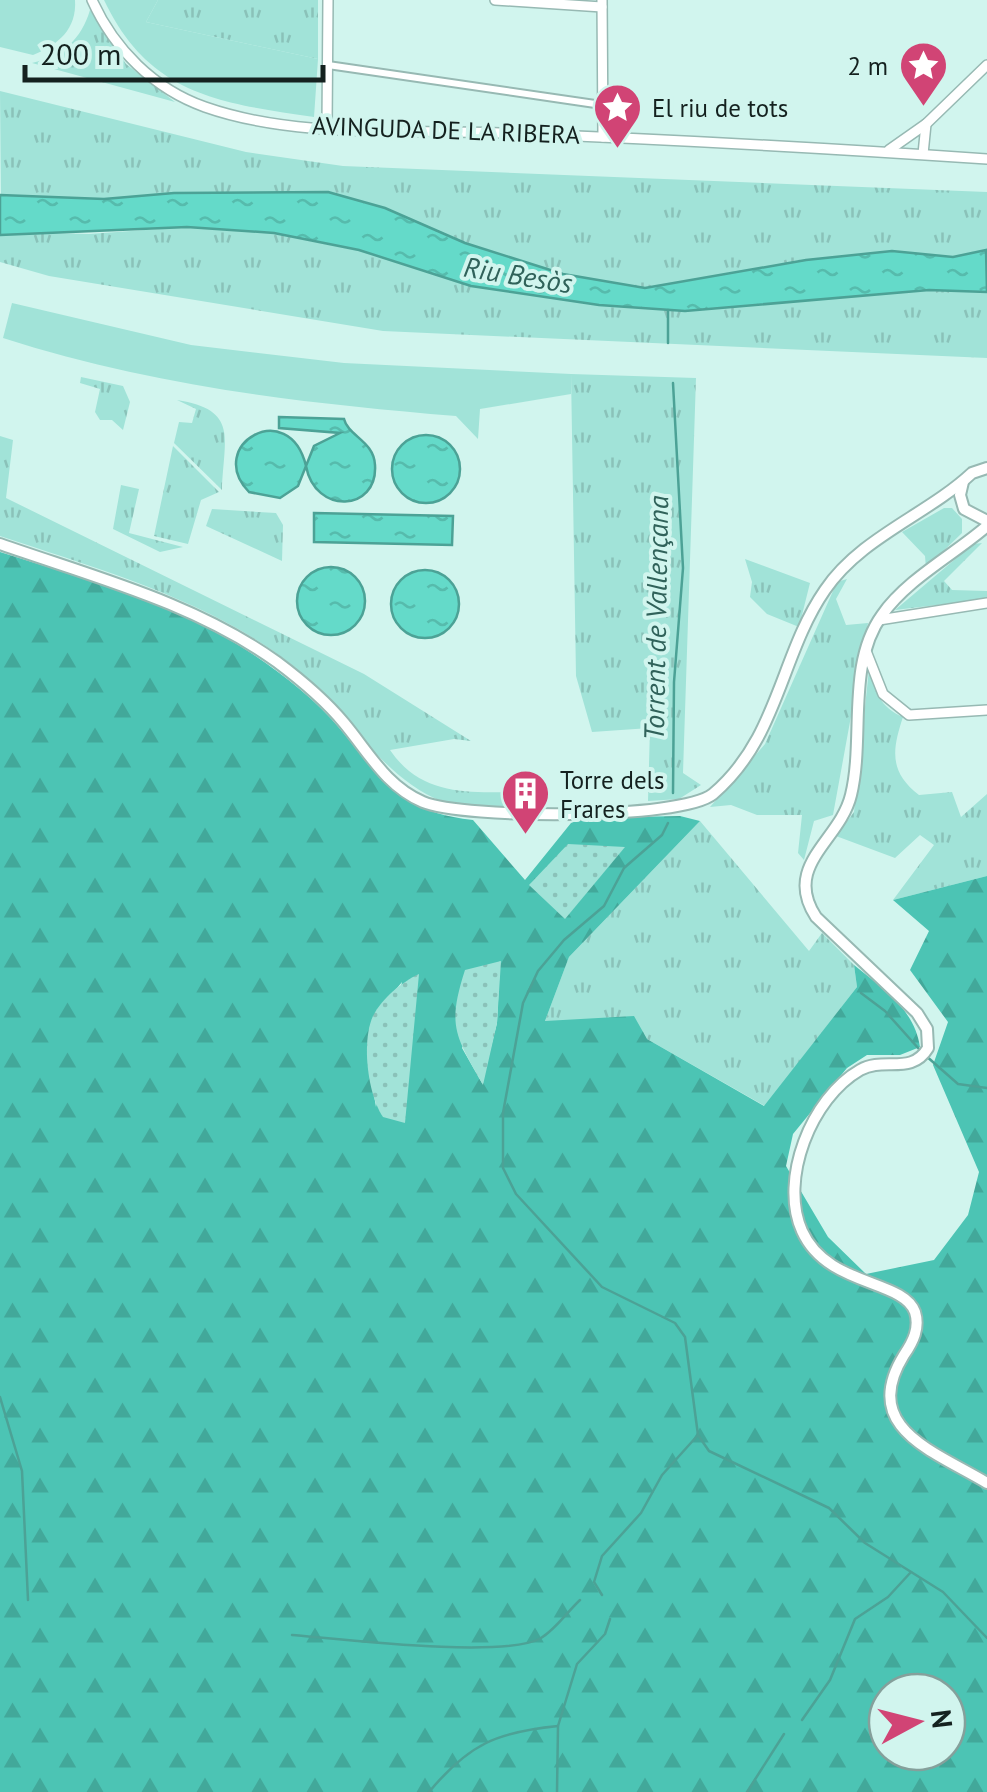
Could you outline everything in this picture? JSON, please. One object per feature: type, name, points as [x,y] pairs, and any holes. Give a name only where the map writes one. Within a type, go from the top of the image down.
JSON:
[{"type":"street","name":"AVINGUDA DE LA RIBERA","points":[[92,0],[106,26],[136,64],[174,92],[206,107],[327,126],[890,150],[987,159]]},
{"type":"street","points":[[327,126],[328,0]]},
{"type":"street","points":[[494,0],[602,4],[603,137]]},
{"type":"street","points":[[328,65],[602,105]]},
{"type":"street","points":[[890,150],[926,124],[987,65]]},
{"type":"street","points":[[923,154],[926,124]]},
{"type":"street","points":[[0,544],[108,580],[252,646],[323,700],[386,778],[421,801],[459,812],[668,810],[710,796],[767,724],[826,588],[861,553],[977,470],[987,468]]},
{"type":"street","points":[[964,482],[961,502],[973,518],[987,524],[897,598],[879,620],[866,650],[852,793],[842,816],[809,862],[806,898],[816,917],[917,1012],[930,1040],[923,1057],[907,1065],[862,1069],[834,1095],[805,1144],[793,1204],[805,1237],[822,1261],[856,1280],[904,1297],[912,1306],[916,1333],[888,1391],[892,1416],[910,1434],[987,1484]]},
{"type":"street","points":[[940,500],[961,502]]},
{"type":"street","points":[[966,542],[973,518]]},
{"type":"street","points":[[879,620],[987,602]]},
{"type":"street","points":[[866,650],[884,694],[909,715],[987,710]]},
{"type":"green space","points":[[0,0],[75,0],[75,10],[64,35],[33,55],[0,47]]},
{"type":"green space","points":[[104,0],[158,0],[146,22],[318,59],[314,117],[247,106],[190,89],[142,56],[122,32]]},
{"type":"green space","points":[[158,0],[318,0],[318,59],[146,22]]},
{"type":"green space","points":[[90,10],[126,64],[175,102],[32,63],[69,45]]},
{"type":"green space","points":[[0,91],[246,152],[343,166],[987,192],[987,250],[953,257],[892,251],[806,260],[646,288],[563,274],[465,243],[385,208],[328,192],[174,193],[104,199],[1,195]]},
{"type":"green space","points":[[187,227],[274,233],[685,311],[929,290],[987,292],[987,358],[383,331],[49,276],[0,262],[0,235],[10,232],[89,234]]},
{"type":"green space","points":[[12,303],[191,345],[344,363],[571,374],[571,394],[480,409],[478,439],[456,416],[227,390],[59,355],[3,338]]},
{"type":"green space","points":[[571,374],[696,378],[683,773],[701,785],[679,799],[648,801],[650,728],[592,732],[576,676]]},
{"type":"green space","points":[[81,377],[123,386],[130,402],[123,430],[112,420],[100,420],[95,412],[100,389],[80,383]]},
{"type":"green space","points":[[177,400],[197,405],[219,419],[225,441],[222,490],[174,443],[179,422],[192,423],[196,409]]},
{"type":"green space","points":[[0,436],[13,440],[6,498],[364,674],[471,741],[454,739],[390,750],[415,775],[444,788],[477,792],[512,792],[513,780],[532,777],[528,789],[509,805],[496,808],[468,808],[443,802],[400,776],[311,682],[260,642],[152,588],[0,536]]},
{"type":"green space","points":[[173,446],[219,492],[201,500],[188,544],[154,536]]},
{"type":"green space","points":[[121,485],[139,489],[129,533],[183,547],[160,552],[113,529]]},
{"type":"green space","points":[[944,508],[952,508],[962,519],[962,533],[926,568],[925,556],[902,532]]},
{"type":"green space","points":[[212,509],[276,513],[283,525],[282,561],[206,526]]},
{"type":"green space","points":[[982,543],[944,581],[952,590],[987,591],[987,599],[895,610],[973,544]]},
{"type":"green space","points":[[0,552],[164,608],[227,638],[289,680],[322,709],[396,792],[428,810],[473,820],[525,880],[571,823],[584,818],[680,816],[700,821],[569,957],[545,1021],[634,1016],[647,1039],[764,1106],[857,987],[854,965],[904,1010],[920,1047],[900,1055],[867,1055],[847,1068],[793,1134],[786,1166],[828,1237],[866,1274],[934,1260],[968,1215],[979,1172],[933,1065],[948,1022],[910,970],[929,931],[893,900],[987,876],[987,1792],[0,1792]],"holes":[[[500,961],[497,1023],[482,1083],[462,1048]],[[402,982],[376,1107],[370,1040],[379,1013]]]},
{"type":"green space","points":[[745,559],[810,583],[799,627],[767,614],[750,597],[752,582]]},
{"type":"green space","points":[[847,579],[836,599],[846,625],[868,623],[833,815],[814,821],[804,860],[798,853],[802,815],[757,815],[731,805],[710,807],[765,744],[837,582]]},
{"type":"green space","points":[[869,669],[880,698],[903,717],[895,750],[898,769],[909,786],[919,795],[952,792],[961,817],[987,794],[987,876],[893,900],[934,845],[920,835],[895,858],[836,836],[854,812]]},
{"type":"green space","points":[[700,821],[809,951],[822,933],[854,965],[857,987],[765,1106],[647,1039],[545,1021],[569,957]]},
{"type":"green space","points":[[568,844],[625,847],[565,919],[529,885]]},
{"type":"green space","points":[[501,961],[497,1023],[483,1085],[460,1041],[456,1005],[465,970]]},
{"type":"green space","points":[[419,974],[405,1123],[383,1117],[378,1107],[368,1068],[367,1040],[373,1016],[382,1003]]},
{"type":"water","name":"Riu Besòs","points":[[328,192],[385,208],[465,243],[563,274],[645,288],[806,260],[892,251],[953,257],[986,250],[987,292],[929,290],[685,311],[599,305],[471,286],[359,250],[274,233],[187,227],[0,235],[0,195],[104,199],[174,193]]},
{"type":"water","points":[[279,417],[344,419],[374,457],[373,481],[367,492],[345,502],[321,493],[306,466],[314,446],[340,433],[279,428]]},
{"type":"water","points":[[269,431],[284,434],[297,445],[306,466],[298,486],[280,498],[249,492],[238,475],[237,458],[254,435]]},
{"type":"water","points":[[426,435],[439,437],[450,445],[458,456],[458,482],[450,493],[439,501],[426,503],[413,501],[402,493],[394,482],[392,469],[394,456],[402,445],[413,437]]},
{"type":"water","points":[[314,513],[453,516],[452,545],[314,542]]},
{"type":"water","points":[[331,567],[344,569],[355,577],[363,588],[363,614],[355,625],[344,633],[331,635],[318,633],[307,625],[299,614],[297,601],[299,588],[307,577],[318,569]]},
{"type":"water","points":[[425,570],[438,572],[449,580],[457,591],[457,617],[449,628],[438,636],[425,638],[412,636],[401,628],[393,617],[391,604],[393,591],[401,580],[412,572]]},
{"type":"waterway","name":"Torrent de Vallençana","points":[[668,310],[668,343]]},
{"type":"waterway","name":"Torrent de Vallençana","points":[[673,383],[683,568],[674,682],[673,793]]},
{"type":"waterway","name":"Torrent de Vallençana","points":[[668,823],[662,835],[624,868],[604,906],[564,940],[538,971],[523,1003],[503,1113],[503,1168],[516,1194],[602,1287],[675,1323],[685,1337],[698,1435],[709,1451],[829,1508],[865,1543],[943,1592],[987,1638]]},
{"type":"waterway","points":[[861,993],[885,1011],[919,1049]]},
{"type":"waterway","points":[[925,1055],[958,1084],[987,1088]]},
{"type":"waterway","points":[[0,1397],[22,1471],[28,1600]]},
{"type":"waterway","points":[[602,1595],[594,1582],[602,1556],[641,1513],[662,1475],[698,1435]]},
{"type":"waterway","points":[[802,1720],[830,1680],[855,1619],[888,1597],[911,1572]]},
{"type":"waterway","points":[[292,1635],[421,1646],[522,1644],[546,1635],[580,1600]]},
{"type":"waterway","points":[[557,1792],[558,1726],[577,1664],[605,1634],[610,1619]]},
{"type":"waterway","points":[[429,1792],[457,1762],[486,1743],[518,1732],[558,1726]]},
{"type":"waterway","points":[[747,1792],[784,1734]]},
{"type":"place","name":"2 m","points":[[923,108]]},
{"type":"place","name":"El riu de tots","points":[[617,150]]},
{"type":"place","name":"Torre dels Frares","points":[[525,836]]}]
